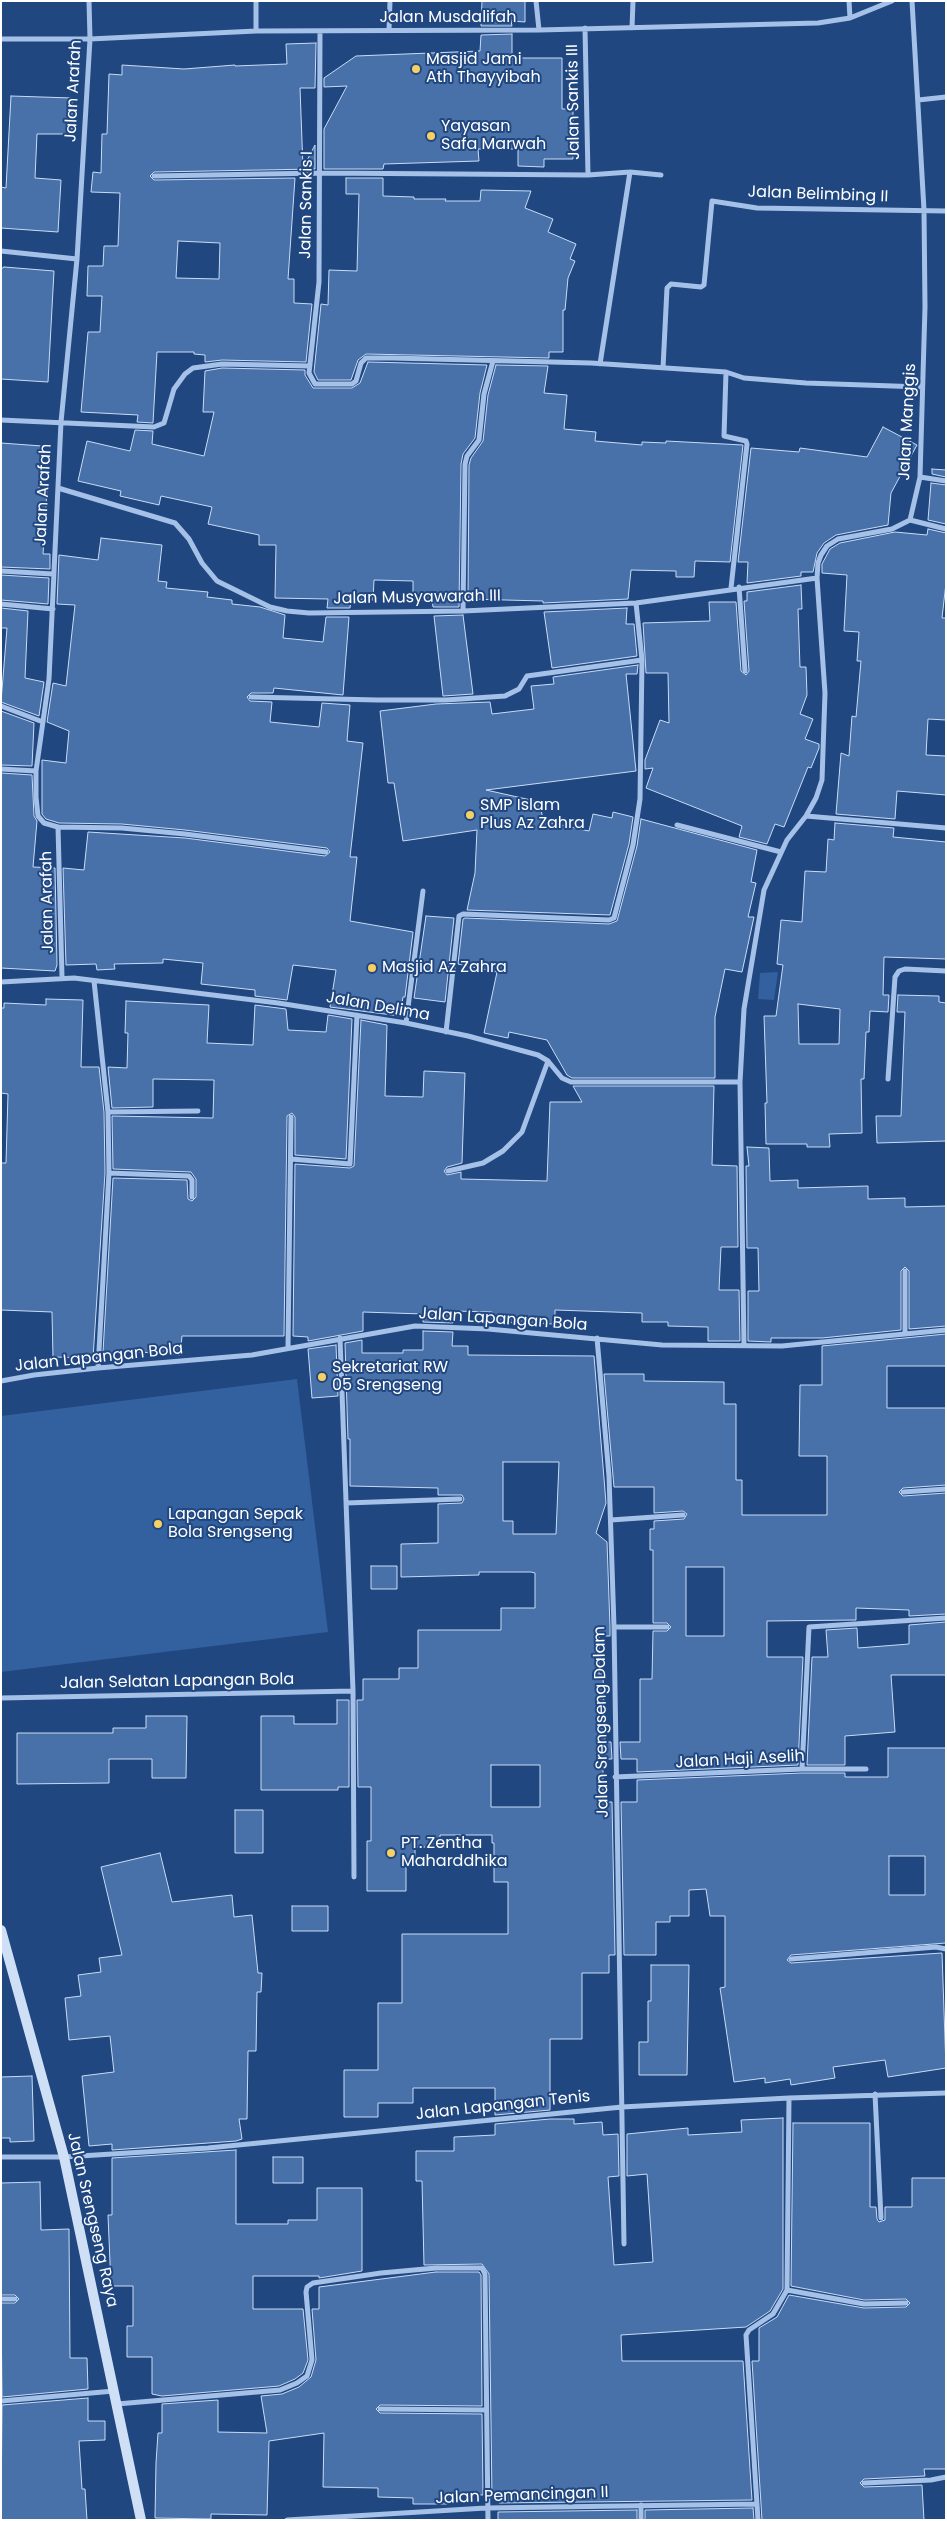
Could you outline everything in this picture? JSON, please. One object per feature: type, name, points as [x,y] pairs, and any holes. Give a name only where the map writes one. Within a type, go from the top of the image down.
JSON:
[{"type":"main road","name":"Jalan Srengseng Raya","points":[[1,1930],[64,2157],[141,2520]]},
{"type":"street","name":"Jalan Arafah","points":[[62,977],[58,827],[44,822],[38,816],[36,807],[36,771],[49,679],[61,422],[77,259],[90,39],[89,1]]},
{"type":"street","points":[[256,1],[256,31]]},
{"type":"street","points":[[389,30],[390,1]]},
{"type":"street","points":[[536,1],[539,30]]},
{"type":"street","points":[[632,28],[633,1]]},
{"type":"street","points":[[849,1],[850,18]]},
{"type":"street","name":"Jalan Musdalifah","points":[[1,39],[90,39],[256,31],[539,30],[818,22],[850,18],[892,1]]},
{"type":"street","name":"Jalan Manggis","points":[[910,520],[920,477],[926,307],[924,210],[912,1]]},
{"type":"street","name":"Jalan Sankis III","points":[[585,28],[588,175]]},
{"type":"street","name":"Jalan Sankis I","points":[[320,31],[318,282],[310,366],[311,380],[314,384],[320,386],[352,384],[356,382],[362,363],[366,358],[493,361]]},
{"type":"street","points":[[918,100],[946,97]]},
{"type":"street","points":[[600,364],[630,172]]},
{"type":"street","points":[[154,176],[320,173],[588,175],[630,172],[661,175]]},
{"type":"street","name":"Jalan Belimbing II","points":[[664,368],[667,288],[671,284],[700,287],[704,285],[712,201],[757,208],[946,211]]},
{"type":"street","points":[[1,251],[77,259]]},
{"type":"street","points":[[464,611],[466,458],[479,440],[484,394],[493,361],[600,364],[726,372],[744,378],[806,383],[922,387]]},
{"type":"street","points":[[1,420],[160,426],[164,422],[174,389],[185,374],[193,368],[222,364],[310,366]]},
{"type":"street","points":[[726,372],[724,436],[746,441],[748,444],[731,588]]},
{"type":"street","points":[[920,477],[946,481]]},
{"type":"street","name":"Jalan Musyawarah III","points":[[58,488],[175,523],[189,539],[202,563],[217,581],[270,607],[287,611],[309,613],[464,611],[636,603],[731,588],[817,578]]},
{"type":"street","points":[[744,1345],[740,1082],[744,1009],[764,890],[787,840],[806,816],[816,798],[824,762],[825,694],[817,578],[820,554],[838,540],[892,529],[910,520],[946,529]]},
{"type":"street","points":[[1,571],[53,574]]},
{"type":"street","points":[[739,587],[744,671]]},
{"type":"street","points":[[446,1032],[459,916],[463,914],[609,920],[614,918],[638,820],[642,660],[636,603]]},
{"type":"street","points":[[1,604],[53,609]]},
{"type":"street","points":[[251,697],[446,700],[505,696],[518,690],[527,676],[642,660]]},
{"type":"street","points":[[1,706],[43,722]]},
{"type":"street","points":[[1,769],[36,771]]},
{"type":"street","points":[[806,816],[946,828]]},
{"type":"street","points":[[677,825],[781,852]]},
{"type":"street","points":[[58,827],[122,828],[326,852]]},
{"type":"street","points":[[406,1023],[424,892]]},
{"type":"street","points":[[888,1079],[895,977],[899,971],[905,969],[946,971]]},
{"type":"street","name":"Jalan Delima","points":[[1,982],[62,977],[278,1002],[406,1023],[538,1055],[548,1061],[562,1078],[571,1082],[740,1082]]},
{"type":"street","points":[[94,981],[108,1112],[109,1173],[98,1368]]},
{"type":"street","points":[[291,1160],[350,1164],[357,1015]]},
{"type":"street","points":[[448,1171],[483,1163],[503,1151],[522,1132],[548,1061]]},
{"type":"street","points":[[108,1112],[198,1111]]},
{"type":"street","points":[[288,1348],[291,1117]]},
{"type":"street","points":[[109,1173],[189,1176],[192,1180],[192,1197]]},
{"type":"street","points":[[904,1271],[904,1333]]},
{"type":"street","name":"Jalan Lapangan Bola","points":[[1,1381],[34,1375],[98,1368],[243,1356],[415,1326],[597,1338],[632,1344],[782,1346],[946,1330]]},
{"type":"street","points":[[340,1338],[353,1691],[354,1877]]},
{"type":"street","name":"Jalan Srengseng Dalam","points":[[597,1338],[611,1520],[624,2244]]},
{"type":"street","points":[[903,1492],[946,1489]]},
{"type":"street","points":[[346,1503],[460,1499]]},
{"type":"street","points":[[611,1520],[682,1516]]},
{"type":"street","points":[[802,1769],[810,1627],[946,1618]]},
{"type":"street","points":[[614,1627],[668,1627]]},
{"type":"street","name":"Jalan Selatan Lapangan Bola","points":[[1,1698],[353,1691]]},
{"type":"street","name":"Jalan Haji Aselih","points":[[615,1777],[802,1769],[866,1769]]},
{"type":"street","points":[[791,1959],[936,1947],[946,1950]]},
{"type":"street","name":"Jalan Lapangan Tenis","points":[[1,2157],[64,2157],[208,2148],[622,2106],[875,2094],[946,2093]]},
{"type":"street","points":[[875,2094],[881,2218]]},
{"type":"street","points":[[758,2520],[746,2335],[749,2330],[773,2314],[787,2290],[789,2098]]},
{"type":"street","points":[[117,2404],[280,2390],[297,2383],[307,2376],[312,2360],[306,2292],[307,2287],[313,2282],[381,2273],[484,2269],[486,2508],[488,2520]]},
{"type":"street","points":[[787,2290],[864,2304],[906,2303]]},
{"type":"street","points":[[1,2300],[15,2299]]},
{"type":"street","points":[[1,2400],[114,2391]]},
{"type":"street","points":[[380,2409],[486,2410]]},
{"type":"street","points":[[864,2483],[931,2480],[946,2477]]},
{"type":"street","name":"Jalan Pemancingan II","points":[[287,2520],[486,2508],[757,2504]]},
{"type":"street","points":[[641,2505],[641,2520]]},
{"type":"shaded area","points":[[778,972],[774,1000],[758,999],[760,973]]},
{"type":"shaded area","name":"Lapangan Sepak Bola Srengseng","points":[[297,1379],[328,1632],[1,1672],[1,1416]]},
{"type":"building","points":[[482,1],[525,1],[525,22],[511,21],[512,26],[481,26]]},
{"type":"building","points":[[512,34],[512,58],[562,58],[562,109],[573,109],[573,159],[544,159],[544,167],[518,166],[518,149],[478,149],[479,161],[384,164],[383,169],[324,169],[324,129],[347,86],[324,87],[324,78],[356,56],[480,51],[481,35]]},
{"type":"building","points":[[316,43],[315,88],[300,88],[303,168],[315,145],[315,169],[154,172],[150,176],[154,180],[295,178],[288,279],[294,279],[294,303],[312,304],[306,362],[222,360],[205,362],[205,355],[194,354],[194,352],[157,352],[153,423],[137,422],[138,415],[81,412],[88,332],[100,332],[102,296],[87,296],[88,266],[103,266],[104,246],[118,246],[120,193],[91,192],[93,172],[101,173],[102,134],[107,134],[109,74],[122,75],[122,65],[184,69],[235,65],[287,64],[286,44]],"holes":[[[178,241],[220,243],[219,279],[176,278]]]},
{"type":"building","points":[[11,96],[72,98],[72,134],[37,134],[35,178],[61,180],[58,232],[1,228],[1,187],[6,188]]},
{"type":"building","points":[[346,178],[383,178],[383,196],[414,197],[414,199],[480,201],[481,190],[531,191],[525,208],[553,219],[548,232],[576,244],[570,259],[575,261],[568,278],[565,310],[563,310],[563,352],[549,352],[549,358],[366,354],[358,360],[351,380],[318,380],[314,372],[321,304],[328,305],[329,270],[357,271],[359,194],[346,194]]},
{"type":"building","points":[[4,267],[54,271],[48,382],[1,379],[1,269]]},
{"type":"building","points":[[368,362],[487,365],[480,393],[475,438],[463,454],[461,464],[459,607],[433,607],[432,600],[413,600],[413,581],[374,580],[373,600],[351,599],[350,608],[327,608],[328,599],[275,598],[276,545],[259,545],[259,535],[208,524],[212,507],[161,496],[159,505],[120,496],[121,491],[78,481],[87,441],[130,451],[135,430],[153,431],[152,444],[204,456],[214,412],[203,412],[205,371],[222,368],[305,370],[305,375],[313,388],[352,388],[360,383]]},
{"type":"building","points":[[496,365],[548,366],[544,393],[567,395],[564,429],[596,432],[595,441],[642,445],[642,442],[666,443],[666,441],[743,445],[730,562],[695,561],[694,577],[676,577],[676,571],[631,570],[628,599],[543,603],[543,601],[468,599],[469,465],[471,458],[483,441],[488,395]]},
{"type":"building","points":[[883,427],[917,445],[891,493],[888,525],[836,535],[824,543],[817,553],[813,572],[801,572],[801,576],[747,583],[748,562],[738,562],[751,448],[799,452],[800,448],[867,457]]},
{"type":"building","points":[[1,443],[42,446],[39,489],[47,490],[43,554],[50,554],[50,569],[1,567]]},
{"type":"building","points":[[932,469],[946,470],[946,477],[932,474]]},
{"type":"building","points":[[931,483],[946,485],[946,524],[928,520]]},
{"type":"building","points":[[928,529],[946,533],[946,583],[942,618],[946,618],[946,720],[928,719],[926,755],[946,756],[946,795],[897,791],[895,819],[836,814],[841,753],[849,756],[852,716],[856,717],[861,661],[857,661],[859,632],[844,631],[847,575],[822,573],[822,564],[830,549],[840,543],[895,532],[927,535]]},
{"type":"building","points":[[101,538],[162,545],[158,581],[167,582],[166,588],[208,592],[207,597],[232,600],[232,604],[260,607],[285,615],[283,638],[323,642],[326,617],[349,617],[343,695],[274,688],[273,693],[251,693],[247,697],[250,701],[272,702],[270,722],[319,727],[322,703],[350,705],[347,741],[363,743],[350,857],[357,857],[350,921],[413,932],[405,997],[403,997],[400,1016],[330,1007],[336,970],[293,965],[287,1000],[255,996],[255,990],[201,984],[203,963],[163,959],[163,963],[114,964],[115,969],[97,970],[96,964],[66,965],[63,868],[84,870],[88,832],[185,838],[325,856],[330,852],[327,848],[185,830],[122,824],[59,823],[46,819],[42,814],[42,760],[66,763],[69,731],[47,722],[53,683],[66,686],[75,605],[57,604],[59,555],[98,560]]},
{"type":"building","points":[[1,575],[49,578],[48,604],[1,600]]},
{"type":"building","points":[[801,585],[802,609],[798,609],[800,667],[806,667],[807,695],[800,714],[813,719],[805,739],[819,744],[819,748],[811,768],[808,767],[784,827],[775,824],[767,844],[739,837],[742,826],[646,788],[653,768],[645,769],[645,760],[660,720],[669,723],[668,673],[646,673],[643,623],[710,621],[709,602],[736,602],[741,671],[746,675],[749,671],[744,601],[747,601],[747,592]]},
{"type":"building","points":[[1,608],[28,611],[25,678],[44,682],[39,716],[1,702],[7,628],[1,628]]},
{"type":"building","points":[[627,608],[626,624],[634,624],[637,656],[552,668],[544,612]]},
{"type":"building","points":[[463,615],[473,694],[443,696],[434,616]]},
{"type":"building","points":[[638,665],[637,674],[626,674],[636,771],[486,790],[540,802],[543,821],[589,831],[593,814],[612,818],[613,812],[633,817],[629,844],[610,915],[467,910],[475,873],[477,830],[403,841],[394,783],[388,783],[380,711],[436,704],[490,702],[492,714],[534,709],[531,686],[554,684],[553,677]]},
{"type":"building","points":[[1,711],[34,723],[32,766],[1,765]]},
{"type":"building","points":[[1,773],[32,775],[34,816],[37,821],[33,867],[55,868],[57,965],[55,971],[1,968]]},
{"type":"building","points":[[641,819],[757,850],[751,882],[756,883],[748,917],[754,917],[742,972],[725,969],[715,1017],[715,1078],[572,1078],[567,1075],[547,1040],[509,1032],[508,1038],[484,1033],[497,972],[458,964],[463,919],[465,918],[609,924],[617,921],[637,846]]},
{"type":"building","points":[[835,823],[894,828],[893,837],[946,842],[946,959],[884,957],[883,995],[889,995],[888,1012],[870,1011],[869,1032],[866,1032],[864,1079],[861,1079],[862,1133],[829,1134],[830,1147],[807,1147],[807,1144],[766,1144],[765,1103],[767,1103],[764,1016],[776,1016],[783,965],[777,964],[781,920],[802,922],[805,871],[826,872],[828,839],[834,840]],"holes":[[[798,1004],[840,1009],[839,1044],[799,1044]]]},
{"type":"building","points":[[426,916],[454,918],[445,1002],[414,998]]},
{"type":"building","points":[[898,995],[939,996],[939,1002],[946,1003],[946,1141],[877,1143],[876,1116],[901,1116],[905,1012],[897,1012]]},
{"type":"building","points":[[46,999],[83,1000],[81,1067],[99,1067],[104,1112],[105,1173],[93,1358],[53,1357],[52,1312],[1,1310],[1,1163],[6,1163],[8,1094],[1,1093],[1,1008],[4,1008],[4,1003],[46,1005]]},
{"type":"building","points":[[126,1001],[209,1005],[207,1043],[253,1045],[255,1005],[286,1009],[288,1030],[326,1032],[328,1015],[352,1019],[346,1159],[295,1155],[295,1117],[292,1113],[287,1116],[284,1336],[182,1336],[180,1355],[127,1351],[127,1353],[103,1352],[113,1178],[187,1180],[188,1199],[192,1201],[196,1197],[196,1179],[191,1172],[113,1169],[112,1116],[213,1118],[214,1080],[153,1079],[153,1107],[112,1108],[108,1067],[127,1068],[128,1033],[125,1033]]},
{"type":"building","points":[[361,1020],[387,1025],[385,1096],[423,1097],[424,1071],[465,1073],[462,1163],[447,1167],[444,1171],[447,1175],[461,1172],[461,1179],[547,1181],[550,1102],[582,1102],[573,1086],[714,1086],[712,1165],[737,1166],[738,1247],[721,1247],[719,1290],[739,1290],[740,1341],[708,1341],[708,1327],[668,1326],[668,1322],[642,1322],[642,1313],[555,1310],[555,1324],[492,1322],[492,1312],[453,1311],[453,1323],[423,1322],[423,1314],[363,1312],[363,1331],[308,1341],[308,1337],[293,1336],[295,1164],[350,1168],[354,1166]]},
{"type":"building","points":[[747,1147],[769,1148],[770,1181],[798,1180],[798,1188],[868,1186],[868,1199],[905,1198],[905,1207],[946,1206],[946,1326],[909,1329],[909,1271],[905,1267],[901,1271],[901,1330],[822,1338],[771,1338],[771,1342],[748,1341],[748,1291],[759,1291],[758,1248],[747,1248],[746,1166],[749,1166]]},
{"type":"building","points":[[423,1331],[453,1332],[452,1346],[468,1346],[468,1355],[594,1356],[606,1503],[596,1533],[607,1542],[610,1636],[599,1636],[599,1674],[603,1674],[605,1742],[611,1742],[612,1759],[603,1759],[603,1802],[612,1802],[615,1955],[609,1955],[609,1973],[582,1973],[582,2039],[550,2039],[550,2110],[495,2115],[495,2088],[413,2088],[413,2103],[378,2103],[378,2117],[344,2117],[344,2070],[378,2070],[378,2003],[402,2003],[402,1934],[508,1934],[508,1882],[494,1882],[494,1843],[492,1843],[492,1835],[440,1835],[440,1847],[415,1847],[415,1865],[406,1865],[406,1891],[367,1891],[367,1841],[371,1841],[371,1787],[358,1787],[357,1700],[363,1700],[363,1679],[399,1679],[399,1668],[418,1668],[418,1630],[501,1630],[501,1608],[535,1608],[535,1573],[531,1572],[479,1572],[479,1575],[401,1577],[401,1544],[438,1543],[438,1504],[462,1503],[464,1499],[462,1495],[438,1495],[438,1488],[350,1486],[350,1439],[348,1439],[345,1343],[362,1340],[362,1353],[403,1353],[403,1350],[423,1350]],"holes":[[[503,1462],[559,1462],[556,1534],[513,1534],[513,1521],[503,1521]],[[491,1765],[540,1765],[540,1807],[491,1807]]]},
{"type":"building","points":[[946,1334],[946,1366],[887,1366],[887,1408],[946,1408],[946,1485],[903,1488],[899,1492],[903,1496],[946,1493],[946,1614],[909,1616],[909,1610],[856,1608],[856,1620],[767,1621],[767,1657],[803,1657],[798,1765],[637,1772],[637,1759],[621,1759],[620,1742],[640,1742],[640,1679],[652,1679],[653,1631],[667,1631],[671,1627],[667,1623],[653,1623],[653,1550],[650,1550],[650,1529],[654,1529],[654,1521],[684,1519],[687,1514],[683,1511],[654,1513],[654,1487],[614,1487],[604,1374],[644,1374],[644,1381],[724,1382],[724,1404],[736,1404],[736,1480],[742,1480],[742,1515],[827,1515],[827,1456],[799,1456],[800,1385],[822,1385],[822,1346]],"holes":[[[686,1567],[724,1567],[724,1636],[686,1636]]]},
{"type":"building","name":"Sekretariat RW 05 Srengseng","points":[[336,1345],[338,1396],[312,1398],[308,1349]]},
{"type":"building","points":[[371,1566],[397,1566],[397,1589],[371,1589]]},
{"type":"building","points":[[946,1622],[946,1675],[891,1675],[895,1732],[845,1736],[845,1765],[807,1765],[812,1657],[828,1657],[826,1630],[857,1628],[858,1648],[909,1644],[909,1625]]},
{"type":"building","points":[[337,1700],[349,1700],[349,1787],[338,1787],[338,1790],[261,1790],[261,1716],[294,1716],[294,1724],[337,1724]]},
{"type":"building","points":[[146,1716],[187,1716],[186,1778],[152,1778],[152,1759],[109,1759],[109,1783],[17,1784],[17,1733],[113,1733],[113,1728],[146,1728]]},
{"type":"building","points":[[888,1748],[946,1748],[946,1943],[791,1955],[787,1960],[791,1963],[942,1953],[946,2068],[888,2077],[885,2060],[833,2067],[835,2078],[791,2085],[790,2079],[765,2083],[765,2078],[734,2082],[720,1988],[725,1987],[725,1916],[710,1916],[706,1889],[689,1890],[689,1916],[670,1916],[670,1922],[656,1922],[656,1955],[624,1955],[621,1802],[637,1802],[637,1780],[802,1773],[845,1773],[845,1777],[888,1777]],"holes":[[[889,1856],[925,1856],[925,1895],[889,1895]]]},
{"type":"building","points":[[235,1810],[263,1810],[263,1853],[235,1853]]},
{"type":"building","points":[[160,1853],[172,1902],[232,1895],[234,1917],[252,1915],[258,1973],[262,1973],[261,1992],[257,1992],[256,2051],[248,2051],[247,2119],[239,2119],[242,2139],[236,2141],[112,2150],[112,2144],[89,2146],[82,2076],[114,2072],[110,2036],[69,2040],[65,1998],[81,1996],[78,1975],[101,1972],[99,1958],[122,1955],[101,1867]]},
{"type":"building","points":[[292,1906],[328,1906],[328,1931],[292,1931]]},
{"type":"building","points":[[651,1965],[689,1965],[687,2075],[639,2075],[639,2042],[648,2042],[648,2001],[651,2001]]},
{"type":"building","points":[[32,2076],[34,2141],[10,2142],[10,2138],[1,2138],[1,2077]]},
{"type":"building","points":[[783,2118],[783,2289],[770,2311],[746,2327],[621,2335],[622,2361],[743,2361],[752,2500],[499,2503],[499,2498],[492,2498],[489,2274],[482,2264],[424,2265],[422,2181],[416,2181],[416,2151],[454,2151],[454,2137],[495,2135],[495,2124],[550,2119],[574,2119],[574,2124],[602,2122],[603,2135],[618,2134],[619,2176],[608,2177],[614,2265],[653,2262],[647,2174],[627,2176],[627,2134],[688,2128],[688,2135],[742,2132],[741,2120]]},
{"type":"building","points":[[793,2123],[870,2123],[870,2207],[876,2207],[879,2222],[885,2220],[885,2207],[912,2207],[912,2178],[946,2178],[946,2469],[924,2469],[925,2476],[864,2479],[860,2483],[864,2487],[922,2485],[924,2520],[762,2520],[752,2361],[759,2361],[759,2328],[777,2317],[789,2295],[864,2308],[906,2307],[910,2303],[906,2299],[864,2300],[791,2286]]},
{"type":"building","points":[[236,2150],[236,2224],[288,2224],[288,2220],[317,2220],[317,2188],[362,2188],[362,2271],[319,2278],[319,2276],[253,2276],[253,2309],[303,2309],[308,2360],[303,2373],[295,2379],[279,2386],[162,2396],[152,2394],[152,2357],[127,2357],[127,2326],[133,2326],[133,2286],[111,2286],[108,2215],[112,2215],[112,2158]]},
{"type":"building","points":[[273,2157],[303,2157],[303,2183],[273,2183]]},
{"type":"building","points":[[40,2182],[41,2230],[69,2229],[70,2358],[87,2358],[88,2389],[2,2397],[1,2303],[15,2303],[19,2299],[15,2295],[1,2295],[1,2183]]},
{"type":"building","points":[[436,2272],[479,2272],[481,2275],[482,2406],[380,2405],[376,2409],[380,2413],[482,2414],[483,2495],[448,2494],[447,2504],[413,2504],[413,2498],[378,2497],[378,2488],[323,2487],[324,2433],[269,2441],[267,2515],[211,2514],[211,2519],[155,2518],[156,2463],[158,2433],[162,2433],[162,2404],[218,2400],[218,2432],[267,2433],[261,2396],[282,2394],[299,2387],[311,2377],[316,2360],[312,2309],[319,2309],[319,2287]]},
{"type":"building","points":[[88,2398],[88,2421],[105,2421],[105,2440],[79,2441],[82,2489],[85,2489],[87,2520],[1,2520],[2,2405]]},
{"type":"building","points":[[753,2508],[754,2520],[645,2520],[645,2510]]},
{"type":"building","points":[[637,2510],[637,2520],[498,2520],[498,2512]]},
{"type":"place","name":"Masjid Jami Ath Thayyibah","points":[[416,69]]},
{"type":"place","name":"Yayasan Safa Marwah","points":[[431,136]]},
{"type":"place","name":"SMP Islam Plus Az Zahra","points":[[470,815]]},
{"type":"place","name":"Masjid Az Zahra","points":[[372,968]]},
{"type":"place","name":"Sekretariat RW 05 Srengseng","points":[[322,1377]]},
{"type":"place","name":"Lapangan Sepak Bola Srengseng","points":[[158,1524]]},
{"type":"place","name":"PT. Zentha Maharddhika","points":[[391,1853]]}]
